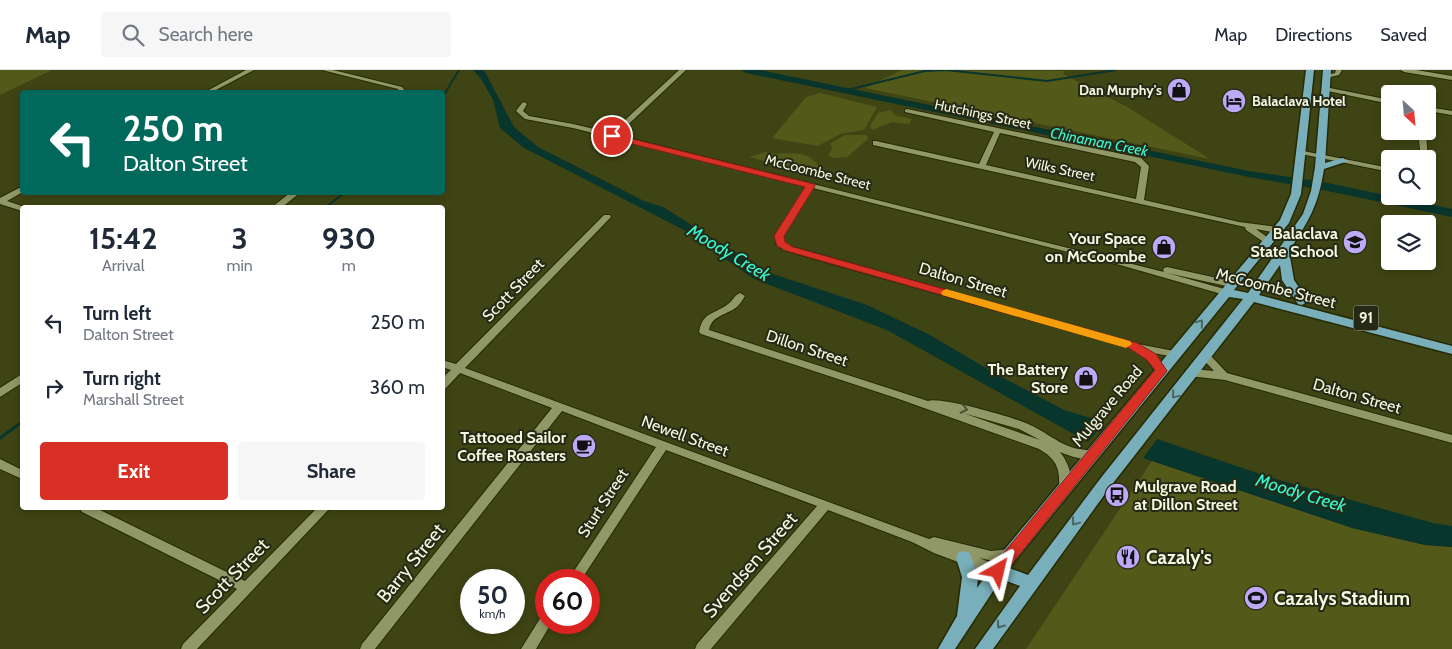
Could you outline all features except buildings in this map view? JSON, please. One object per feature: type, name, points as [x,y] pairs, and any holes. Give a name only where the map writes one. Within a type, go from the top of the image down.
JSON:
[{"type":"main road","name":"Mulgrave Road","points":[[946,649],[965,618],[1010,554],[1228,288],[1278,230],[1292,207],[1297,182],[1310,70]]},
{"type":"main road","points":[[983,649],[1121,461],[1206,357],[1251,298],[1308,214],[1317,185],[1327,73]]},
{"type":"main road","points":[[1320,161],[1343,161]]},
{"type":"main road","points":[[1284,252],[1288,280],[1302,301]]},
{"type":"main road","name":"McCoombe Street","points":[[1228,288],[1251,298],[1263,306],[1337,324],[1354,324],[1452,350]]},
{"type":"main road","name":"McCoombe Street","points":[[1251,298],[1302,301],[1452,341]]},
{"type":"main road","points":[[964,558],[970,578],[965,618]]},
{"type":"main road","points":[[998,571],[1031,583]]},
{"type":"street","points":[[212,90],[251,70]]},
{"type":"street","points":[[325,70],[402,90]]},
{"type":"street","points":[[612,136],[683,70]]},
{"type":"street","points":[[1327,73],[1337,74],[1339,70]]},
{"type":"street","points":[[1404,70],[1452,78]]},
{"type":"street","points":[[1325,89],[1381,100]]},
{"type":"street","name":"McCoombe Street","points":[[524,104],[519,111],[524,117],[612,136],[1228,288]]},
{"type":"street","points":[[1436,110],[1452,113]]},
{"type":"street","name":"Hutchings Street","points":[[907,111],[1142,162],[1145,166],[1140,201]]},
{"type":"street","points":[[982,166],[998,130]]},
{"type":"street","name":"Wilks Street","points":[[876,143],[1239,224],[1278,230]]},
{"type":"street","points":[[1301,152],[1320,161]]},
{"type":"street","points":[[1343,161],[1381,168]]},
{"type":"street","name":"Dalton Street","points":[[810,186],[779,236],[780,244],[795,251],[1138,347],[1175,354]]},
{"type":"street","points":[[0,201],[20,191]]},
{"type":"street","points":[[279,205],[293,195]]},
{"type":"street","points":[[0,201],[20,208]]},
{"type":"street","name":"Scott Street","points":[[445,382],[607,217]]},
{"type":"street","name":"Wilks Street","points":[[1239,224],[1255,231],[1268,242]]},
{"type":"street","name":"Dillon Street","points":[[740,296],[731,308],[711,316],[705,324],[704,332],[1031,436],[1062,450],[1090,455]]},
{"type":"street","name":"Dalton Street","points":[[1138,347],[1152,357],[1161,371]]},
{"type":"street","name":"Dalton Street","points":[[1206,357],[1225,376]]},
{"type":"street","name":"Newell Street","points":[[445,364],[916,538],[998,571]]},
{"type":"street","name":"Dalton Street","points":[[1193,373],[1225,376],[1452,439]]},
{"type":"street","points":[[0,393],[20,379]]},
{"type":"street","name":"Barry Street","points":[[367,649],[559,407]]},
{"type":"street","name":"Dillon Street","points":[[1031,436],[1058,457],[1065,469],[1065,486]]},
{"type":"street","name":"Sturt Street","points":[[581,569],[663,446]]},
{"type":"street","points":[[0,464],[20,475]]},
{"type":"street","name":"Svendsen Street","points":[[702,649],[825,505]]},
{"type":"street","points":[[90,510],[246,588]]},
{"type":"street","name":"Scott Street","points":[[188,649],[322,510]]},
{"type":"street","name":"Newell Street","points":[[916,538],[990,556],[1010,554]]},
{"type":"street","points":[[528,649],[538,634]]},
{"type":"green space","points":[[0,70],[52,70],[0,95]]},
{"type":"green space","points":[[902,70],[1065,71],[1063,74],[1127,107],[1210,159],[865,88]]},
{"type":"green space","points":[[820,93],[877,107],[864,130],[840,134],[818,146],[772,138],[806,97]]},
{"type":"green space","points":[[890,110],[897,116],[912,119],[909,124],[892,122],[872,130],[870,126],[878,113]]},
{"type":"green space","points":[[845,135],[867,135],[868,139],[847,157],[833,158],[828,155],[832,149],[831,143]]},
{"type":"green space","points":[[765,152],[801,154],[813,160],[819,166],[809,172],[749,157]]},
{"type":"green space","name":"Cazalys Stadium","points":[[1152,461],[1352,528],[1425,545],[1452,547],[1452,649],[1026,649]]},
{"type":"water","name":"Moody Creek","points":[[473,70],[484,70],[514,127],[538,147],[644,201],[663,207],[764,271],[867,305],[930,335],[996,374],[1064,410],[1104,422],[1088,442],[887,330],[754,279],[684,230],[524,148],[500,128],[493,100],[482,80]]},
{"type":"water","name":"Moody Creek","points":[[1157,439],[1272,478],[1433,523],[1452,526],[1452,547],[1425,545],[1352,528],[1143,458]]},
{"type":"waterway","points":[[445,93],[459,70]]},
{"type":"waterway","name":"Chinaman Creek","points":[[746,70],[1249,174],[1323,186],[1452,213]]},
{"type":"waterway","points":[[847,90],[925,71],[946,70],[1047,81],[1116,70]]},
{"type":"waterway","points":[[329,205],[341,195]]},
{"type":"waterway","points":[[0,438],[20,423]]},
{"type":"slow traffic","points":[[946,292],[1126,344]]},
{"type":"place","name":"Dan Murphy's","points":[[1179,90]]},
{"type":"place","name":"Balaclava Hotel","points":[[1234,101]]},
{"type":"place","name":"Balaclava State School","points":[[1355,242]]},
{"type":"place","name":"Your Space on McCoombe","points":[[1164,247]]},
{"type":"place","name":"The Battery Store","points":[[1086,378]]},
{"type":"place","name":"Tattooed Sailor Coffee Roasters","points":[[584,446]]},
{"type":"place","name":"Mulgrave Road at Dillon Street","points":[[1117,495]]},
{"type":"place","name":"Cazaly's","points":[[1128,557]]},
{"type":"place","name":"Cazalys Stadium","points":[[1256,598]]},
{"type":"route","points":[[612,136],[810,186],[779,236],[780,244],[786,248],[1138,347],[1152,357],[1161,371],[1077,470],[998,571]]}]
